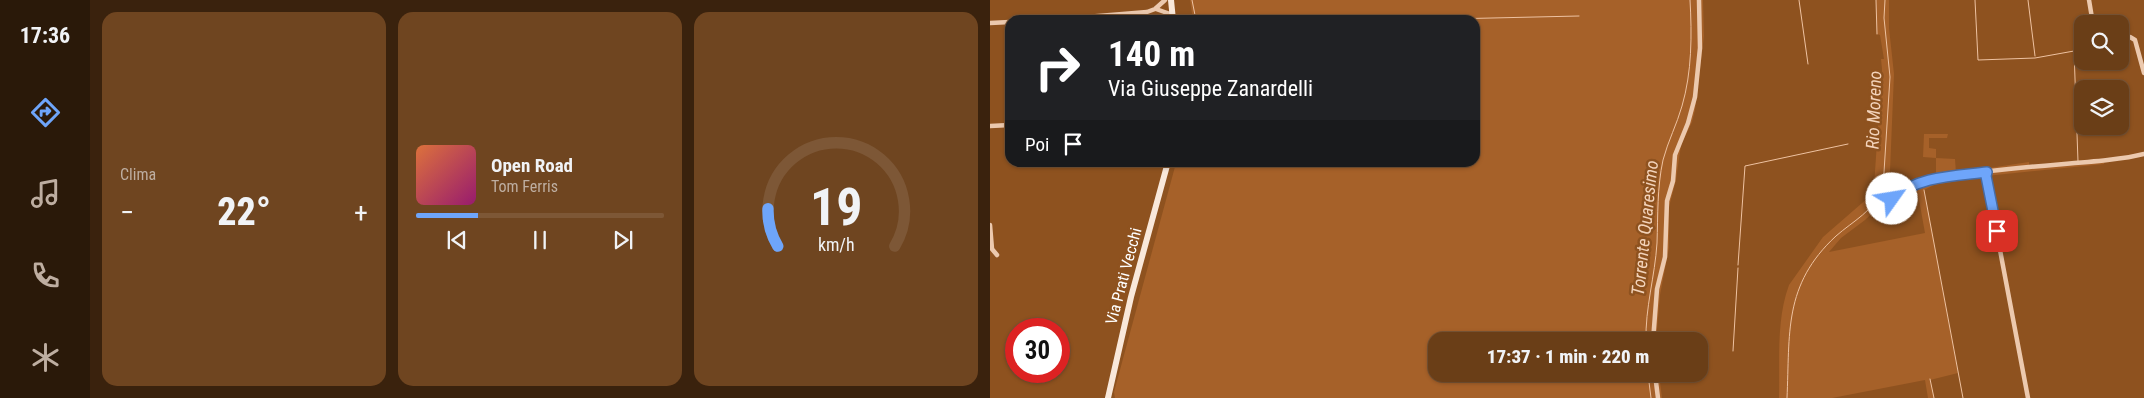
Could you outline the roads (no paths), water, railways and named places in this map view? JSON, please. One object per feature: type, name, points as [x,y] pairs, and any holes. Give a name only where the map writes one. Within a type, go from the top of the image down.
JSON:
[{"type":"main road","points":[[1171,0],[1173,15]]},
{"type":"main road","name":"Via Prati Vecchi","points":[[1108,398],[1131,297],[1167,167]]},
{"type":"street","points":[[1116,15],[1156,9],[1165,0]]},
{"type":"street","points":[[1654,332],[1657,289],[1665,257],[1666,201],[1673,180],[1675,155],[1692,112],[1699,63],[1699,0]]},
{"type":"street","points":[[2089,0],[2092,15]]},
{"type":"street","points":[[1156,9],[1169,15]]},
{"type":"street","points":[[990,23],[1005,22]]},
{"type":"street","points":[[2129,37],[2135,40],[2144,73]]},
{"type":"street","points":[[990,126],[1005,125]]},
{"type":"street","points":[[1886,206],[1894,197],[1919,184],[1937,179],[2144,154]]},
{"type":"street","points":[[1987,172],[1986,176],[2028,398]]},
{"type":"street","points":[[990,225],[992,248],[997,255]]},
{"type":"street","points":[[1656,382],[1658,398]]},
{"type":"waterway","points":[[1192,0],[1195,15]]},
{"type":"waterway","name":"Torrente Quaresimo","points":[[1646,332],[1656,255],[1661,170],[1682,106],[1688,80],[1691,40],[1690,0]]},
{"type":"waterway","points":[[1799,0],[1808,64]]},
{"type":"waterway","points":[[1876,0],[1877,34]]},
{"type":"waterway","name":"Rio Moreno","points":[[1787,398],[1788,352],[1793,311],[1806,273],[1819,254],[1836,236],[1869,209],[1883,188],[1890,77],[1884,18],[1885,0]]},
{"type":"waterway","points":[[1975,0],[1978,60],[2035,58],[2074,51],[2078,161]]},
{"type":"waterway","points":[[2028,0],[2035,56]]},
{"type":"waterway","points":[[1480,18],[1579,16]]},
{"type":"waterway","points":[[1738,265],[1745,166],[1848,144]]},
{"type":"waterway","points":[[1924,190],[1963,398]]},
{"type":"waterway","points":[[1733,351],[1738,268]]},
{"type":"waterway","points":[[1930,379],[1934,398]]},
{"type":"waterway","name":"Torrente Quaresimo","points":[[1649,382],[1651,398]]}]
